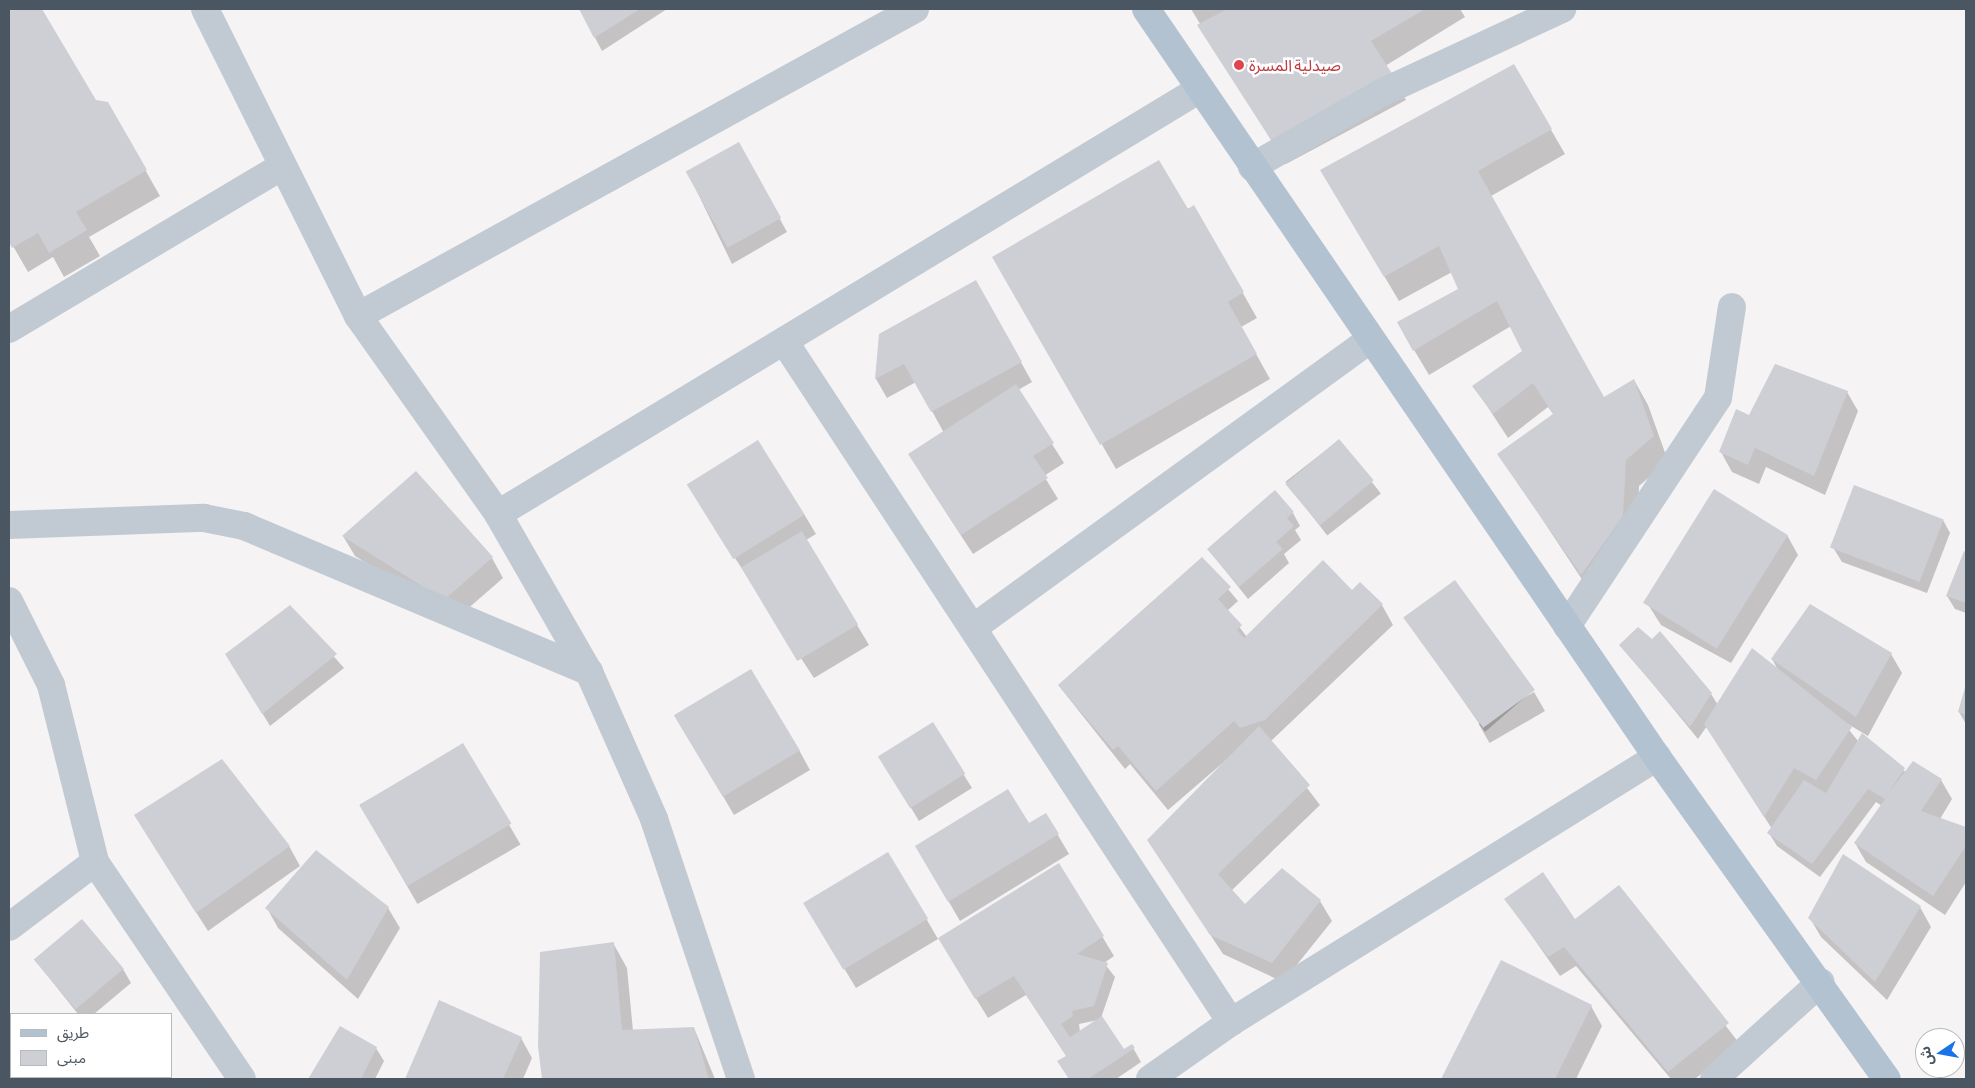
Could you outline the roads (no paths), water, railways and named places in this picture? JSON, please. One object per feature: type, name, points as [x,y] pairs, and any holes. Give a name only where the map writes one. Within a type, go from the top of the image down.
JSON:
[{"type":"main road","points":[[1146,9],[1656,757],[1821,982],[1887,1079]]},
{"type":"street","points":[[205,9],[281,168],[358,316],[498,514],[589,672],[654,819],[741,1079]]},
{"type":"street","points":[[358,316],[915,9]]},
{"type":"street","points":[[1252,167],[1381,93],[1562,9]]},
{"type":"street","points":[[498,514],[1200,89]]},
{"type":"street","points":[[9,329],[281,168]]},
{"type":"street","points":[[1567,626],[1718,398],[1732,307]]},
{"type":"street","points":[[973,628],[1370,340]]},
{"type":"street","points":[[784,341],[1231,1022]]},
{"type":"street","points":[[9,525],[204,518],[244,526],[589,672]]},
{"type":"street","points":[[9,601],[51,685],[95,862],[242,1079]]},
{"type":"street","points":[[1150,1079],[1231,1022],[1656,757]]},
{"type":"street","points":[[9,927],[95,862]]},
{"type":"street","points":[[1714,1079],[1821,982]]},
{"type":"place","name":"صيدلية المسرة","points":[[1239,65]]}]
